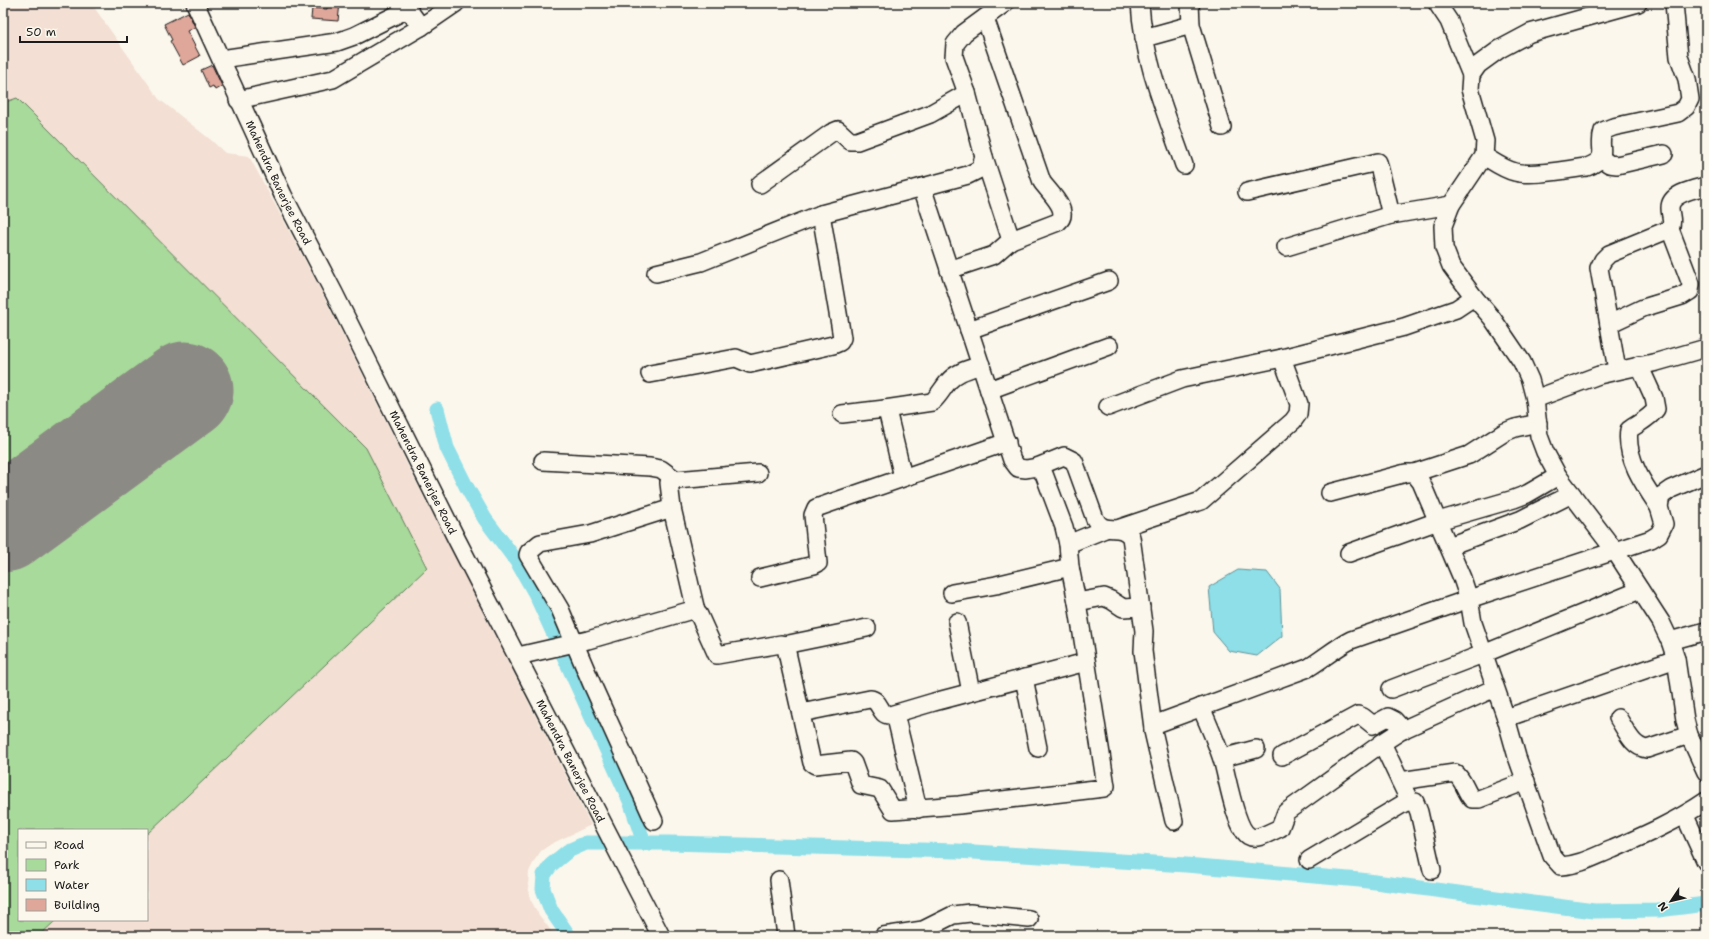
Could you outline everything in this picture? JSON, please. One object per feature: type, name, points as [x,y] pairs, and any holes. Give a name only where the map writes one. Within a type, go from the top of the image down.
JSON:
[{"type":"street","name":"Mahendra Banerjee Road","points":[[195,3],[238,100],[283,195],[457,540],[661,936]]},
{"type":"street","points":[[238,100],[333,79],[421,27],[456,3]]},
{"type":"street","points":[[1005,3],[964,33],[955,44],[954,57],[967,93],[984,157],[1011,240]]},
{"type":"street","points":[[1140,3],[1144,38],[1159,92],[1184,165]]},
{"type":"street","points":[[1190,3],[1192,25],[1222,127]]},
{"type":"street","points":[[1437,3],[1448,21],[1471,75],[1470,89],[1485,141],[1484,156],[1451,205],[1443,226],[1444,248],[1451,266],[1492,318],[1522,362],[1530,380],[1535,399],[1539,436],[1545,452],[1558,476],[1615,551],[1661,622],[1670,641],[1676,659],[1685,720],[1689,735],[1706,772]]},
{"type":"street","points":[[1471,75],[1478,65],[1500,49],[1530,33],[1638,3]]},
{"type":"street","points":[[1484,156],[1505,169],[1516,173],[1528,174],[1587,167],[1595,164],[1601,158],[1603,150],[1601,138],[1603,131],[1612,127],[1678,113],[1686,107],[1690,99],[1687,78],[1678,50],[1674,3]]},
{"type":"street","points":[[221,59],[337,42],[354,36],[406,10],[410,12],[421,27]]},
{"type":"street","points":[[949,270],[994,254],[1011,240],[1058,222],[1062,219],[1063,214],[1059,204],[1042,182],[985,18]]},
{"type":"street","points":[[1144,38],[1192,25]]},
{"type":"street","points":[[760,184],[831,133],[838,130],[850,141],[857,141],[930,114],[967,93]]},
{"type":"street","points":[[1601,158],[1609,164],[1617,165],[1664,154]]},
{"type":"street","points":[[656,273],[701,262],[821,214],[968,175],[980,169],[984,157]]},
{"type":"street","points":[[1247,192],[1378,162],[1392,215]]},
{"type":"street","points":[[1609,324],[1643,308],[1698,290],[1691,284],[1670,229],[1673,222],[1670,207],[1673,199],[1680,194],[1706,186]]},
{"type":"street","points":[[922,187],[1012,460],[1018,468],[1026,469],[1064,456],[1074,461],[1095,519],[1099,526],[1127,531],[1131,537],[1144,631],[1144,659],[1153,728],[1174,821]]},
{"type":"street","points":[[1286,247],[1392,215],[1451,205]]},
{"type":"street","points":[[650,374],[736,358],[750,364],[840,342],[842,338],[841,331],[821,214]]},
{"type":"street","points":[[1617,370],[1600,268],[1602,260],[1609,254],[1670,229]]},
{"type":"street","points":[[969,330],[1109,280]]},
{"type":"street","points":[[1108,406],[1182,379],[1282,358],[1404,327],[1456,309],[1474,297]]},
{"type":"street","points":[[989,390],[1109,346]]},
{"type":"street","points":[[1535,399],[1617,370],[1706,348]]},
{"type":"street","points":[[1068,544],[1200,501],[1293,421],[1298,414],[1299,404],[1282,358]]},
{"type":"street","points":[[842,414],[932,402],[951,378],[958,373],[980,365]]},
{"type":"street","points":[[1153,728],[1156,724],[1308,668],[1323,659],[1336,647],[1350,640],[1651,539],[1659,534],[1664,524],[1659,507],[1642,481],[1627,441],[1629,430],[1636,424],[1652,416],[1656,409],[1654,398],[1640,365]]},
{"type":"street","points":[[885,409],[889,413],[903,477]]},
{"type":"street","points":[[1330,493],[1406,473],[1414,473],[1469,454],[1510,430],[1538,423]]},
{"type":"street","points":[[760,578],[818,563],[813,515],[816,508],[1006,442]]},
{"type":"street","points":[[543,461],[650,467],[661,469],[676,480]]},
{"type":"street","points":[[784,645],[786,648],[812,763],[815,765],[851,761],[861,785],[880,789],[893,810],[918,809],[1104,788],[1106,786],[1077,602],[1070,567],[1068,544],[1064,527],[1044,474],[1037,466]]},
{"type":"street","points":[[758,473],[676,480],[669,483],[672,508],[696,611],[717,655],[781,644],[784,645],[867,628]]},
{"type":"street","points":[[1414,473],[1421,482],[1449,546],[1469,599],[1473,623],[1483,654],[1496,688],[1552,856],[1561,866],[1574,865],[1637,839],[1685,816],[1706,801]]},
{"type":"street","points":[[1659,507],[1661,496],[1671,489],[1706,474]]},
{"type":"street","points":[[1349,553],[1438,521],[1514,499],[1558,476]]},
{"type":"street","points":[[1449,546],[1520,520],[1572,494]]},
{"type":"street","points":[[654,820],[572,644],[560,609],[529,558],[529,552],[540,543],[590,534],[672,508]]},
{"type":"street","points":[[952,593],[996,585],[1070,567]]},
{"type":"street","points":[[1391,689],[1483,654],[1640,590]]},
{"type":"street","points":[[1077,602],[1104,597],[1123,608],[1141,607]]},
{"type":"street","points":[[518,656],[572,644],[688,610],[696,611]]},
{"type":"street","points":[[957,622],[971,692]]},
{"type":"street","points":[[1670,641],[1706,631]]},
{"type":"street","points":[[1506,718],[1676,659]]},
{"type":"street","points":[[801,713],[870,699],[876,702],[886,715],[895,714],[971,692],[1086,662]]},
{"type":"street","points":[[1024,678],[1038,748]]},
{"type":"street","points":[[1201,707],[1222,758],[1238,821],[1249,836],[1257,837],[1280,828],[1286,812],[1382,743],[1403,730],[1496,688]]},
{"type":"street","points":[[895,714],[918,809]]},
{"type":"street","points":[[1282,756],[1358,716],[1362,717],[1373,725],[1388,717],[1394,720],[1403,730]]},
{"type":"street","points":[[1618,718],[1635,744],[1640,748],[1647,749],[1689,735]]},
{"type":"street","points":[[1382,743],[1410,802]]},
{"type":"street","points":[[1222,758],[1256,749]]},
{"type":"street","points":[[1400,781],[1455,773],[1460,777],[1467,794],[1472,799],[1479,799],[1526,781]]},
{"type":"street","points":[[1309,860],[1406,802],[1415,802],[1419,812],[1432,870]]},
{"type":"street","points":[[1685,816],[1706,862]]},
{"type":"street","points":[[779,880],[786,936]]},
{"type":"street","points":[[883,936],[923,930],[953,915],[970,913],[1029,919]]},
{"type":"shaded area","points":[[3,3],[91,3],[159,99],[225,153],[249,156],[319,287],[411,472],[591,825],[551,844],[541,851],[529,872],[528,885],[530,899],[539,915],[555,936],[3,936]]},
{"type":"green space","points":[[17,98],[366,448],[427,568],[148,833],[148,829],[18,829],[18,921],[55,921],[39,936],[3,936],[3,552],[200,405],[164,357],[3,476],[3,103]]},
{"type":"water","points":[[1238,570],[1267,572],[1280,589],[1282,636],[1257,656],[1229,651],[1213,632],[1209,587]]},
{"type":"building","points":[[327,3],[340,3],[338,21],[311,19],[312,8],[327,9]]},
{"type":"building","points":[[188,12],[195,27],[187,31],[200,56],[183,65],[170,41],[172,40],[164,24]]},
{"type":"building","points":[[212,65],[222,86],[215,90],[213,86],[209,88],[201,70]]},
{"type":"waterway","points":[[437,409],[447,448],[466,486],[485,519],[518,563],[535,593],[630,801],[644,843]]},
{"type":"waterway","points":[[569,936],[551,910],[543,889],[544,875],[551,865],[568,851],[586,843],[670,843],[957,851],[1186,865],[1360,880],[1594,911],[1658,910],[1706,904]]},
{"type":"runway","points":[[3,524],[185,390]]}]
